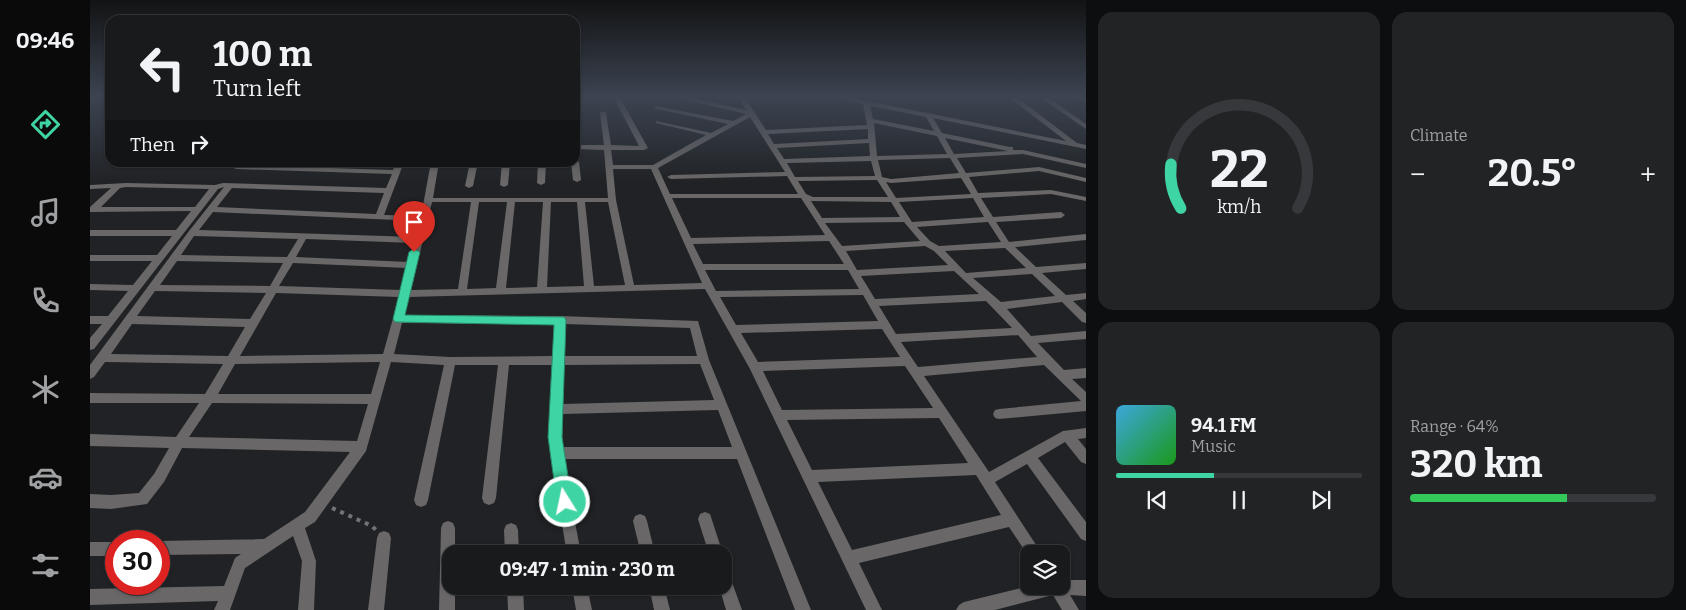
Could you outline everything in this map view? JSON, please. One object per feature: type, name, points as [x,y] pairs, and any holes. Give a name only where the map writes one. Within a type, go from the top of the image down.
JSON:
[{"type":"street","points":[[605,124],[612,200],[630,287]]},
{"type":"street","points":[[580,147],[644,148],[631,124]]},
{"type":"street","points":[[668,124],[713,135]]},
{"type":"street","points":[[610,167],[654,167],[731,124]]},
{"type":"street","points":[[758,124],[819,221],[840,249],[893,338],[1029,545]]},
{"type":"street","points":[[763,132],[865,124]]},
{"type":"street","points":[[871,124],[874,159],[879,178],[896,200],[909,222],[927,243],[937,249],[964,276],[999,306],[1046,360],[1086,399]]},
{"type":"street","points":[[874,124],[940,134],[1086,166]]},
{"type":"street","points":[[934,124],[1007,245],[1086,319]]},
{"type":"street","points":[[975,124],[1086,147]]},
{"type":"street","points":[[1048,124],[1076,145]]},
{"type":"street","points":[[772,146],[872,141]]},
{"type":"street","points":[[782,161],[1023,152]]},
{"type":"street","points":[[379,217],[398,167]]},
{"type":"street","points":[[222,610],[240,562],[310,517],[362,447],[399,319],[434,167]]},
{"type":"street","points":[[469,186],[473,167]]},
{"type":"street","points":[[504,185],[506,167]]},
{"type":"street","points":[[541,183],[542,167]]},
{"type":"street","points":[[575,167],[576,180]]},
{"type":"street","points":[[654,167],[711,290],[755,367],[874,610]]},
{"type":"street","points":[[671,177],[879,178],[891,181],[1039,169],[1086,180]]},
{"type":"street","points":[[90,187],[117,187],[229,177],[396,172]]},
{"type":"street","points":[[90,374],[210,210],[229,177]]},
{"type":"street","points":[[90,346],[196,209],[229,177],[390,192]]},
{"type":"street","points":[[91,210],[117,187]]},
{"type":"street","points":[[668,196],[804,196],[812,199],[896,200],[1051,192],[1086,199]]},
{"type":"street","points":[[428,200],[612,200]]},
{"type":"street","points":[[462,292],[475,200]]},
{"type":"street","points":[[501,291],[511,200]]},
{"type":"street","points":[[542,290],[547,200]]},
{"type":"street","points":[[581,200],[589,288]]},
{"type":"street","points":[[91,210],[196,209]]},
{"type":"street","points":[[210,210],[423,219]]},
{"type":"street","points":[[819,221],[909,222],[1061,215]]},
{"type":"street","points":[[90,233],[177,233]]},
{"type":"street","points":[[192,234],[418,240]]},
{"type":"street","points":[[90,501],[112,502],[142,499],[159,478],[179,442],[232,360],[304,236]]},
{"type":"street","points":[[937,249],[1007,245],[1086,237]]},
{"type":"street","points":[[688,241],[832,238]]},
{"type":"street","points":[[840,249],[927,243]]},
{"type":"street","points":[[174,258],[228,257],[411,265]]},
{"type":"street","points":[[90,258],[157,258]]},
{"type":"street","points":[[964,276],[1086,266]]},
{"type":"street","points":[[700,267],[852,270],[956,268]]},
{"type":"street","points":[[90,287],[135,288]]},
{"type":"street","points":[[152,288],[230,288],[405,294],[630,287],[864,292]]},
{"type":"street","points":[[999,306],[1062,297],[1086,296]]},
{"type":"street","points":[[872,303],[987,297]]},
{"type":"street","points":[[399,319],[560,320],[694,324],[704,360],[803,610]]},
{"type":"street","points":[[90,320],[111,320]]},
{"type":"street","points":[[129,320],[254,322]]},
{"type":"street","points":[[560,320],[556,453],[572,545]]},
{"type":"street","points":[[734,329],[885,325]]},
{"type":"street","points":[[893,338],[1020,331]]},
{"type":"street","points":[[1028,340],[1086,335]]},
{"type":"street","points":[[102,358],[232,360],[388,358],[450,361],[558,359],[704,360]]},
{"type":"street","points":[[489,498],[504,360]]},
{"type":"street","points":[[916,372],[1046,360]]},
{"type":"street","points":[[421,500],[450,361]]},
{"type":"street","points":[[755,367],[909,361]]},
{"type":"street","points":[[1061,375],[1086,373]]},
{"type":"street","points":[[90,398],[376,400]]},
{"type":"street","points":[[556,409],[722,405]]},
{"type":"street","points":[[999,414],[1086,406]]},
{"type":"street","points":[[778,414],[943,413]]},
{"type":"street","points":[[987,480],[1067,435],[1086,433]]},
{"type":"street","points":[[1067,435],[1086,458]]},
{"type":"street","points":[[90,440],[362,447]]},
{"type":"street","points":[[556,453],[741,453]]},
{"type":"street","points":[[1030,456],[1086,534]]},
{"type":"street","points":[[808,476],[980,469]]},
{"type":"street","points":[[705,519],[713,545]]},
{"type":"street","points":[[848,558],[1012,519]]},
{"type":"street","points":[[640,521],[646,545]]},
{"type":"street","points":[[297,526],[309,561],[310,581],[306,610]]},
{"type":"street","points":[[447,610],[448,528]]},
{"type":"street","points":[[511,530],[512,545]]},
{"type":"street","points":[[376,610],[384,538]]},
{"type":"street","points":[[170,548],[266,546]]},
{"type":"street","points":[[90,549],[105,548]]},
{"type":"street","points":[[1070,587],[1086,588]]},
{"type":"street","points":[[90,597],[228,593]]},
{"type":"street","points":[[515,595],[516,610]]},
{"type":"street","points":[[581,595],[584,610]]},
{"type":"street","points":[[658,595],[662,610]]},
{"type":"street","points":[[729,595],[734,610]]},
{"type":"street","points":[[964,610],[1024,595]]},
{"type":"street","points":[[1061,595],[1070,610]]},
{"type":"path","points":[[321,503],[372,526],[384,538]]},
{"type":"route","points":[[414,252],[399,319],[560,320],[555,437],[565,502]]}]
